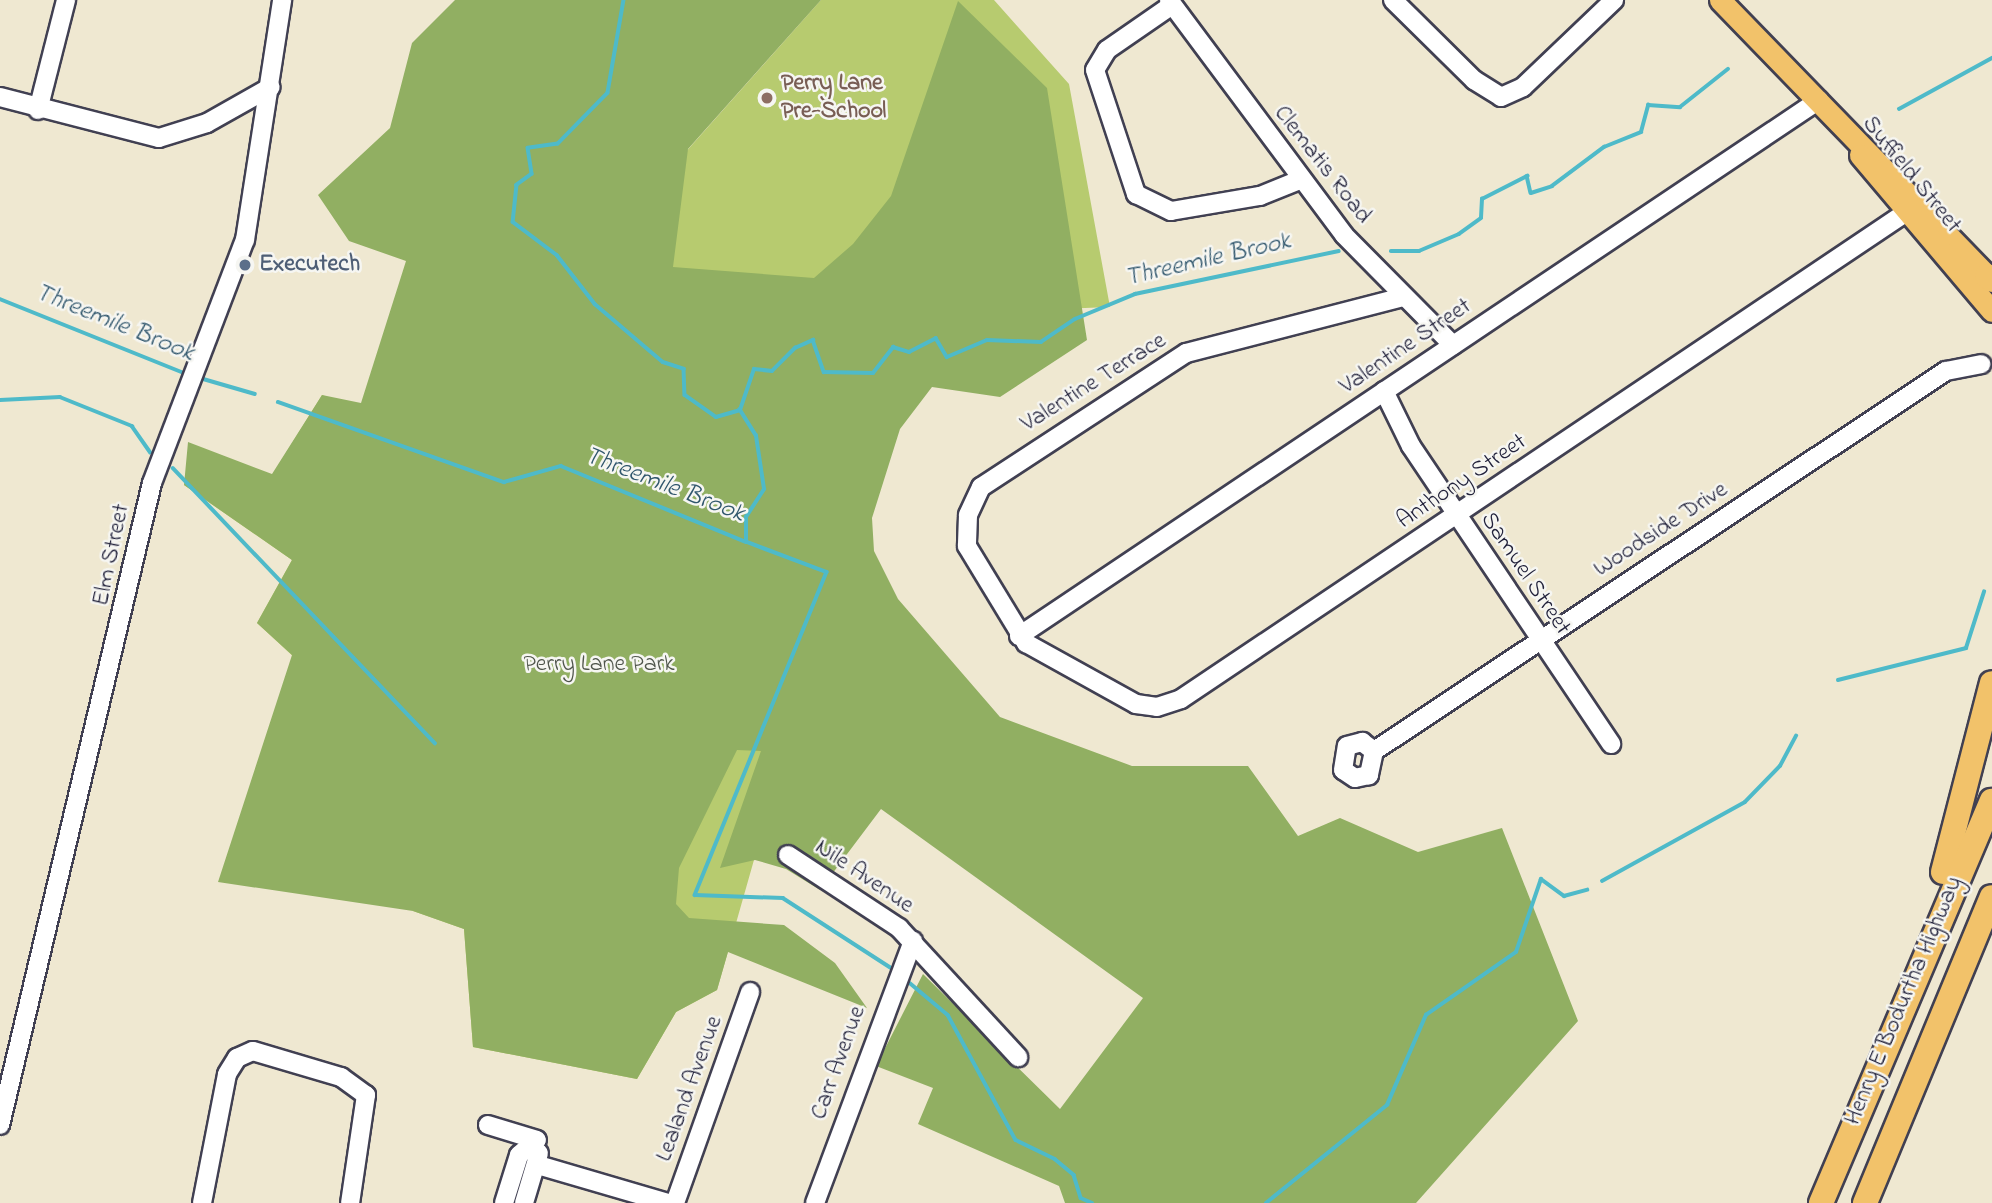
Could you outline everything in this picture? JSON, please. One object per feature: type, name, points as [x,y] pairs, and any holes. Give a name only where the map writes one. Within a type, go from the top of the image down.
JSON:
[{"type":"highway","points":[[1880,1058],[1966,801],[1992,683]]},
{"type":"highway","name":"Henry E Bodurtha Highway","points":[[1821,1203],[1880,1058],[1992,801]]},
{"type":"highway","name":"Henry E Bodurtha Highway","points":[[1865,1203],[1992,897]]},
{"type":"highway","points":[[1885,1153],[1992,935]]},
{"type":"main road","name":"Suffield Street","points":[[1720,0],[1819,100],[1913,208],[1992,312]]},
{"type":"main road","name":"Suffield Street","points":[[1913,208],[1991,279]]},
{"type":"street","points":[[38,110],[66,0]]},
{"type":"street","name":"Elm Street","points":[[0,1125],[152,483],[196,377],[245,240],[271,87],[282,0]]},
{"type":"street","points":[[1393,0],[1497,97],[1522,87],[1614,0]]},
{"type":"street","points":[[1170,2],[1107,50],[1095,70],[1136,194],[1171,211],[1260,196],[1302,179]]},
{"type":"street","name":"Clematis Road","points":[[1170,2],[1302,179],[1403,297],[1453,345]]},
{"type":"street","points":[[0,97],[38,110],[159,138],[207,123],[271,87]]},
{"type":"street","name":"Valentine Street","points":[[1019,636],[1819,100]]},
{"type":"street","name":"Anthony Street","points":[[1019,636],[1039,654],[1126,700],[1166,705],[1457,515],[1913,208]]},
{"type":"street","name":"Valentine Terrace","points":[[1019,636],[967,546],[974,500],[993,477],[1186,354],[1403,297]]},
{"type":"street","name":"Woodside Drive","points":[[1374,751],[1946,371],[1981,364]]},
{"type":"street","name":"Samuel Street","points":[[1384,391],[1403,433],[1611,744]]},
{"type":"street","name":"Nile Avenue","points":[[788,855],[913,941],[1018,1057]]},
{"type":"street","name":"Carr Avenue","points":[[815,1203],[913,941]]},
{"type":"street","name":"Lealand Avenue","points":[[675,1203],[750,992]]},
{"type":"street","points":[[202,1203],[230,1067],[241,1054],[259,1051],[341,1077],[366,1096],[350,1203]]},
{"type":"street","points":[[488,1125],[537,1140]]},
{"type":"street","points":[[524,1203],[538,1165],[537,1140]]},
{"type":"street","points":[[504,1203],[519,1155],[537,1140]]},
{"type":"street","points":[[538,1165],[667,1203]]},
{"type":"green space","points":[[455,0],[821,0],[688,149],[673,267],[814,278],[853,244],[891,196],[958,1],[1047,88],[1087,340],[1000,397],[932,387],[900,429],[872,518],[874,551],[898,599],[1000,717],[1132,766],[1248,766],[1298,836],[1340,818],[1418,852],[1502,828],[1578,1021],[1416,1203],[1065,1203],[1059,1186],[918,1124],[933,1088],[876,1066],[923,974],[1060,1109],[1143,998],[881,809],[820,890],[786,869],[755,860],[720,868],[761,751],[737,750],[679,868],[676,904],[689,918],[784,925],[835,963],[867,1008],[728,952],[717,990],[676,1012],[637,1079],[473,1047],[464,929],[413,911],[218,882],[292,655],[257,623],[292,560],[184,485],[188,442],[272,474],[322,395],[361,403],[406,261],[349,241],[318,195],[390,128],[412,43]]},
{"type":"green space","name":"Perry Lane Park","points":[[821,0],[994,0],[1069,84],[1110,307],[909,315],[717,990],[676,1012],[637,1079],[473,1047],[464,929],[413,911],[450,801],[257,623],[292,560],[184,485],[263,490],[322,395],[540,472],[570,282]]},
{"type":"waterway","points":[[624,0],[608,93],[558,144],[528,148],[532,174],[517,185],[513,222],[557,255],[595,304],[663,362],[684,369],[685,395],[716,417],[740,410]]},
{"type":"waterway","name":"Threemile Brook","points":[[1899,109],[1992,58]]},
{"type":"waterway","name":"Threemile Brook","points":[[1391,251],[1419,251],[1459,234],[1481,218],[1482,199],[1527,176],[1531,193],[1552,186],[1604,147],[1641,132],[1648,105],[1680,107],[1728,69]]},
{"type":"waterway","name":"Threemile Brook","points":[[278,402],[504,482],[561,466],[746,542],[746,517],[764,489],[756,436],[740,410],[754,369],[772,371],[795,348],[813,340],[824,372],[873,373],[893,347],[909,352],[936,338],[947,357],[987,340],[1041,342],[1075,319],[1135,294],[1339,251]]},
{"type":"waterway","name":"Threemile Brook","points":[[0,299],[189,375]]},
{"type":"waterway","name":"Threemile Brook","points":[[200,378],[255,394]]},
{"type":"waterway","points":[[0,400],[60,397],[132,426],[150,452]]},
{"type":"waterway","points":[[173,468],[435,743]]},
{"type":"waterway","points":[[747,542],[827,572],[695,895],[783,898],[891,968]]},
{"type":"waterway","points":[[1838,680],[1966,648],[1984,592]]},
{"type":"waterway","points":[[1602,881],[1745,802],[1780,766],[1796,736]]},
{"type":"waterway","points":[[1266,1203],[1387,1105],[1426,1015],[1516,952],[1541,879],[1564,896],[1587,890]]},
{"type":"waterway","points":[[910,983],[948,1015],[1016,1140],[1055,1159],[1074,1175],[1081,1198],[1092,1203]]},
{"type":"place","name":"Perry Lane Pre-School","points":[[767,98]]},
{"type":"place","name":"Executech","points":[[245,265]]}]
